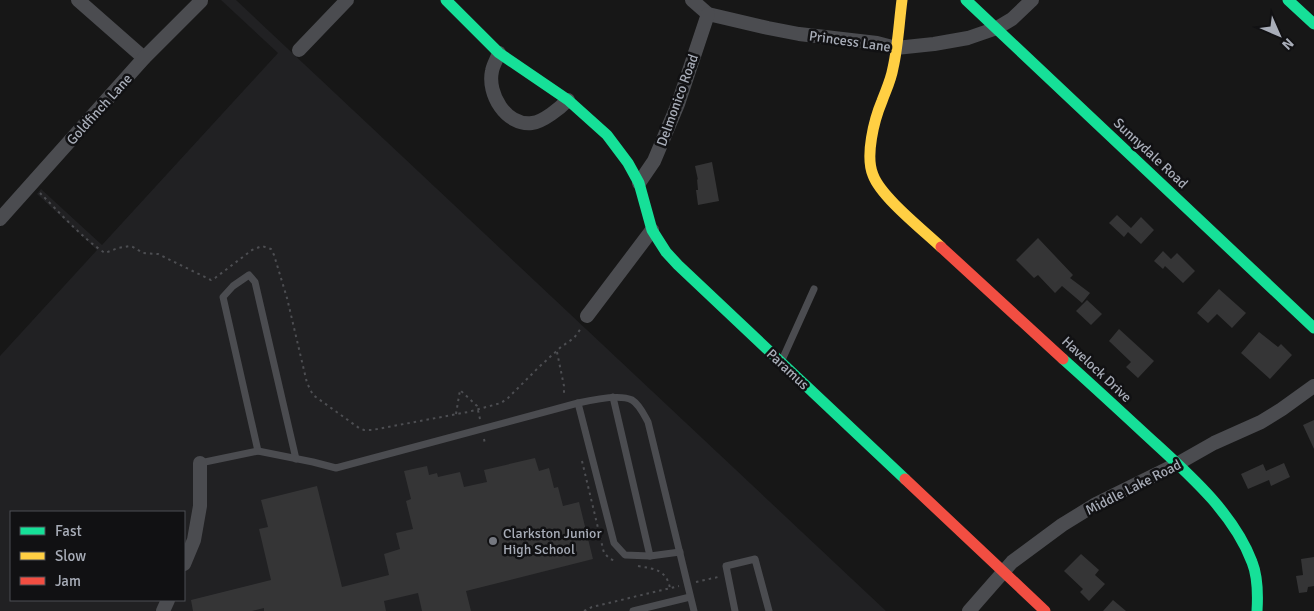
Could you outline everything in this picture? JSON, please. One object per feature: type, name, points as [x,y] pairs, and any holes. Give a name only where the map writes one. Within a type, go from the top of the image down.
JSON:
[{"type":"street","points":[[78,0],[144,58]]},
{"type":"street","points":[[299,50],[347,0]]},
{"type":"street","name":"Paramus","points":[[446,0],[499,53],[568,100],[608,135],[628,163],[639,183],[652,230],[666,252],[1045,611]]},
{"type":"street","name":"Princess Lane","points":[[692,0],[708,14],[799,34],[877,43],[896,48],[968,38],[997,28],[1012,19],[1032,0]]},
{"type":"street","points":[[896,48],[902,0]]},
{"type":"street","name":"Sunnydale Road","points":[[966,0],[1314,328]]},
{"type":"street","points":[[1288,0],[1314,24]]},
{"type":"street","name":"Goldfinch Lane","points":[[0,219],[5,203],[31,184],[144,58],[201,1]]},
{"type":"street","name":"Delmonico Road","points":[[639,183],[654,161],[678,104],[708,14]]},
{"type":"street","name":"Havelock Drive","points":[[896,48],[891,78],[880,104],[871,145],[872,175],[884,193],[904,212],[1200,486],[1235,529],[1252,562],[1258,590],[1257,611]]},
{"type":"street","points":[[499,53],[492,71],[492,85],[496,100],[505,113],[518,122],[533,123],[555,112],[568,100]]},
{"type":"street","points":[[587,316],[652,230]]},
{"type":"street","name":"Middle Lake Road","points":[[969,611],[1012,562],[1062,525],[1096,504],[1177,464],[1214,443],[1261,422],[1314,386]]},
{"type":"street","points":[[185,562],[194,540],[200,506],[200,464]]},
{"type":"lane","points":[[258,451],[223,297],[249,275],[255,282],[296,458]]},
{"type":"lane","points":[[781,362],[814,290]]},
{"type":"lane","points":[[613,397],[650,556]]},
{"type":"lane","points":[[200,464],[258,451],[336,468],[578,403],[613,397],[632,400],[640,408],[648,422],[694,611]]},
{"type":"lane","points":[[578,403],[614,543],[625,555],[650,556],[680,552]]},
{"type":"lane","points":[[735,611],[726,566],[755,559],[769,611]]},
{"type":"lane","points":[[633,611],[644,610],[690,597]]},
{"type":"path","points":[[31,184],[73,226],[106,253],[130,246],[143,253],[158,254],[211,280],[252,250],[262,246],[271,249],[288,298],[310,391],[319,400],[358,428],[364,430],[456,414],[501,403],[561,347],[574,338],[587,316]]},
{"type":"path","points":[[456,414],[460,390],[477,406],[485,444]]},
{"type":"path","points":[[584,611],[592,607],[727,575]]},
{"type":"shaded area","points":[[221,0],[236,0],[886,611],[0,611],[0,356],[97,250],[37,194],[41,189],[102,245],[278,53]]},
{"type":"building","points":[[712,162],[719,201],[698,205],[696,190],[698,190],[698,180],[695,166]]},
{"type":"building","points":[[1117,215],[1131,228],[1141,217],[1154,230],[1141,244],[1128,232],[1124,237],[1109,223]]},
{"type":"building","points":[[1038,238],[1073,275],[1070,278],[1090,293],[1082,303],[1062,286],[1055,293],[1038,275],[1034,278],[1016,260]]},
{"type":"building","points":[[1163,251],[1171,259],[1177,253],[1195,271],[1183,283],[1165,266],[1163,269],[1154,261]]},
{"type":"building","points":[[1219,289],[1246,313],[1232,328],[1217,314],[1208,323],[1197,313]]},
{"type":"building","points":[[1087,300],[1102,314],[1091,325],[1076,311]]},
{"type":"building","points":[[1119,329],[1154,361],[1138,378],[1126,367],[1131,362],[1109,341]]},
{"type":"building","points":[[1259,332],[1278,347],[1281,344],[1292,355],[1270,379],[1241,353]]},
{"type":"building","points":[[1314,420],[1314,449],[1303,425]]},
{"type":"building","name":"Clarkston Junior High School","points":[[535,458],[539,471],[549,468],[554,488],[558,487],[563,506],[579,502],[593,559],[466,591],[471,611],[422,611],[418,593],[384,601],[386,611],[264,611],[264,608],[252,611],[193,611],[191,600],[271,580],[259,529],[268,527],[261,500],[317,486],[342,587],[389,575],[384,554],[400,549],[396,533],[413,529],[406,501],[411,499],[404,471],[427,466],[429,475],[437,473],[438,477],[460,472],[464,487],[487,482],[484,470]]},
{"type":"building","points":[[1284,463],[1290,477],[1271,486],[1269,480],[1248,489],[1241,474],[1263,464],[1266,471]]},
{"type":"building","points":[[1081,554],[1099,570],[1095,575],[1105,584],[1089,601],[1080,592],[1083,589],[1064,571]]},
{"type":"building","points":[[1314,557],[1314,586],[1308,587],[1307,592],[1299,593],[1296,576],[1303,575],[1301,559]]},
{"type":"building","points":[[1113,600],[1126,611],[1103,611]]},
{"type":"traffic: fast","points":[[446,0],[499,53],[568,100],[607,135],[628,163],[639,183],[652,230],[666,252],[905,479]]},
{"type":"traffic: fast","points":[[966,0],[1314,328]]},
{"type":"traffic: fast","points":[[1288,0],[1314,24]]},
{"type":"traffic: fast","points":[[1063,359],[1176,462],[1220,509],[1244,543],[1252,562],[1257,586],[1257,611]]},
{"type":"traffic: slow","points":[[902,0],[892,72],[876,118],[870,148],[871,167],[877,184],[884,193],[941,247]]},
{"type":"traffic: jam","points":[[941,247],[1063,359]]},
{"type":"traffic: jam","points":[[905,479],[1045,611]]},
{"type":"place","name":"Clarkston Junior High School","points":[[493,541]]}]
